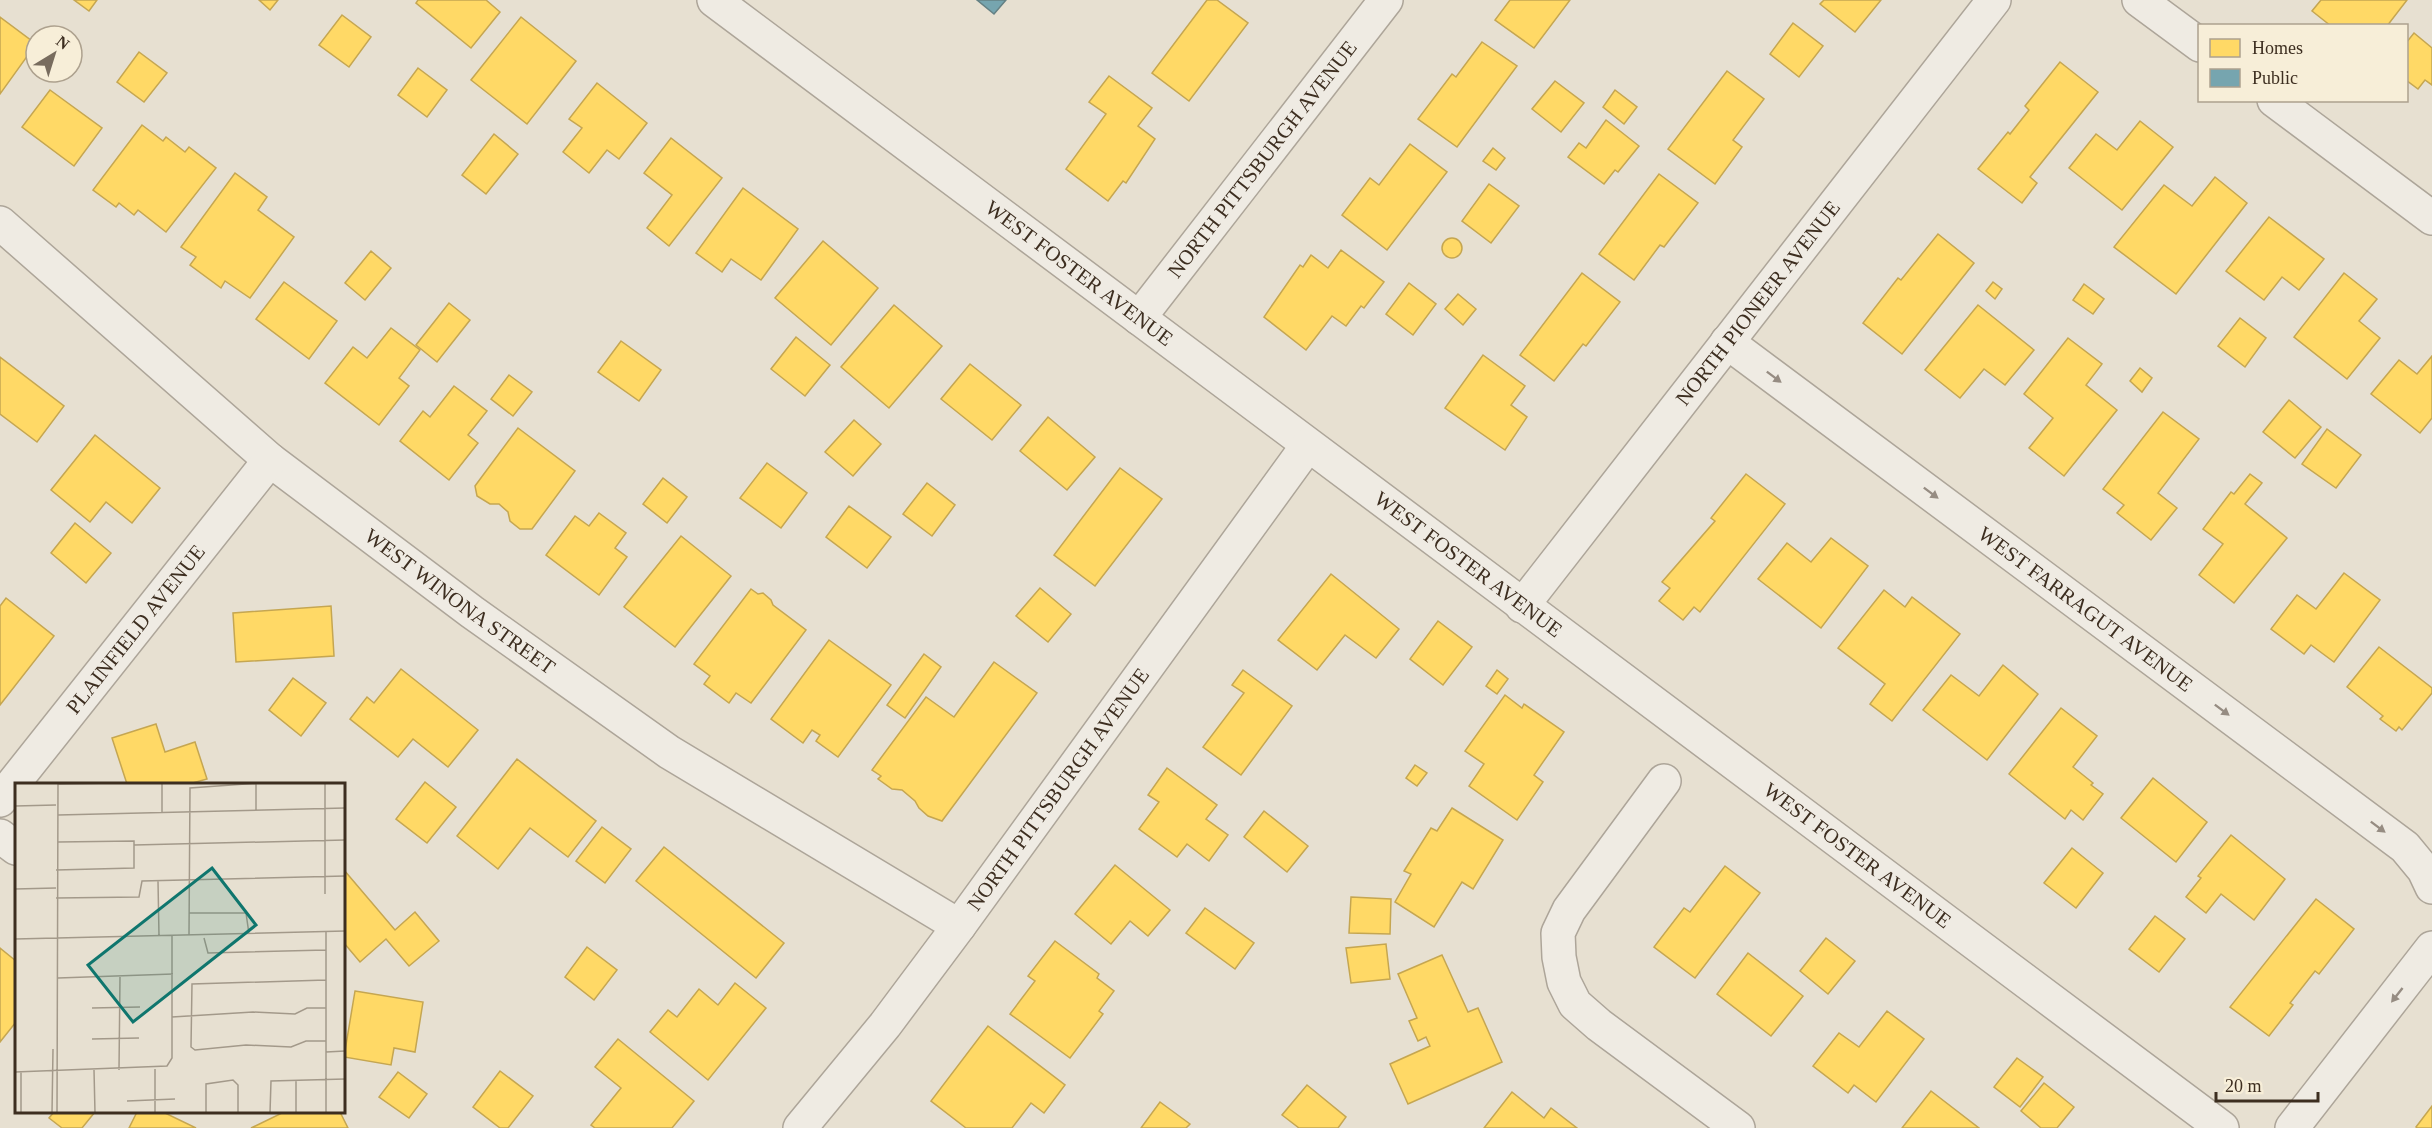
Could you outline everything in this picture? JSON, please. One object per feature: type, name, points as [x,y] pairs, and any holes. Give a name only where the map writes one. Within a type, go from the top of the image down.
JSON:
[{"type":"street","name":"WEST FOSTER AVENUE","points":[[714,0],[2222,1128]]},
{"type":"street","name":"NORTH PITTSBURGH AVENUE","points":[[1139,318],[1386,0]]},
{"type":"street","name":"NORTH PIONEER AVENUE","points":[[1522,606],[1994,0]]},
{"type":"street","points":[[2139,0],[2198,44]]},
{"type":"street","points":[[2277,102],[2432,218]]},
{"type":"street","name":"WEST WINONA STREET","points":[[0,223],[270,459],[482,620],[669,752],[959,926]]},
{"type":"street","name":"WEST FARRAGUT AVENUE","points":[[1727,342],[2405,847],[2424,870],[2432,887]]},
{"type":"street","name":"NORTH PITTSBURGH AVENUE","points":[[800,1128],[885,1025],[959,926],[1308,445]]},
{"type":"street","name":"PLAINFIELD AVENUE","points":[[0,800],[270,459]]},
{"type":"street","points":[[1664,781],[1569,910],[1558,933],[1562,974],[1575,1004],[1583,1011],[1738,1128]]},
{"type":"street","points":[[0,836],[15,847]]},
{"type":"street","points":[[2292,1128],[2432,948]]},
{"type":"building: Homes","points":[[74,0],[97,0],[89,11]]},
{"type":"building: Homes","points":[[259,0],[278,0],[270,10]]},
{"type":"building: Homes","points":[[418,0],[486,0],[500,12],[471,48],[416,3]]},
{"type":"building: Homes","points":[[1207,0],[1217,0],[1248,23],[1189,101],[1152,73]]},
{"type":"building: Homes","points":[[1510,0],[1570,0],[1534,48],[1495,20]]},
{"type":"building: Homes","points":[[1824,0],[1881,0],[1855,32],[1820,4]]},
{"type":"building: Homes","points":[[2321,0],[2407,0],[2389,24],[2328,24],[2312,11]]},
{"type":"building: Homes","points":[[342,15],[371,37],[349,67],[319,45]]},
{"type":"building: Homes","points":[[0,17],[24,35],[24,61],[0,94]]},
{"type":"building: Homes","points":[[521,17],[576,61],[527,124],[471,80]]},
{"type":"building: Homes","points":[[1793,23],[1823,46],[1799,77],[1770,54]]},
{"type":"building: Homes","points":[[2414,33],[2432,48],[2432,85],[2425,80],[2418,89],[2408,82],[2408,40]]},
{"type":"building: Homes","points":[[1482,42],[1517,66],[1457,147],[1418,119],[1452,74],[1456,77]]},
{"type":"building: Homes","points":[[139,52],[167,73],[144,102],[117,82]]},
{"type":"building: Homes","points":[[2060,62],[2098,92],[2030,177],[2037,183],[2022,203],[1978,169],[2029,110],[2025,106]]},
{"type":"building: Homes","points":[[418,68],[447,90],[427,117],[398,95]]},
{"type":"building: Homes","points":[[1727,71],[1764,99],[1733,140],[1742,147],[1715,184],[1668,149]]},
{"type":"building: Homes","points":[[1109,76],[1152,108],[1138,126],[1155,139],[1126,183],[1123,181],[1108,201],[1066,169],[1106,114],[1089,102]]},
{"type":"building: Homes","points":[[1555,81],[1584,103],[1561,132],[1532,109]]},
{"type":"building: Homes","points":[[597,83],[647,123],[619,159],[607,150],[589,173],[563,152],[582,128],[569,119]]},
{"type":"building: Homes","points":[[50,90],[102,128],[74,166],[22,127]]},
{"type":"building: Homes","points":[[1615,90],[1637,107],[1624,124],[1603,107]]},
{"type":"building: Homes","points":[[1606,120],[1639,146],[1618,172],[1615,170],[1604,184],[1568,157],[1579,143],[1586,148]]},
{"type":"building: Homes","points":[[2140,121],[2173,147],[2122,210],[2069,168],[2096,134],[2117,150]]},
{"type":"building: Homes","points":[[142,125],[163,141],[166,137],[185,152],[189,147],[216,168],[166,232],[138,210],[134,215],[119,203],[116,207],[93,190]]},
{"type":"building: Homes","points":[[494,134],[518,154],[486,194],[462,175]]},
{"type":"building: Homes","points":[[671,138],[722,178],[669,246],[647,228],[672,195],[644,173]]},
{"type":"building: Homes","points":[[1410,144],[1447,172],[1387,250],[1342,215],[1370,178],[1379,185]]},
{"type":"building: Homes","points":[[1493,148],[1505,158],[1496,170],[1483,161]]},
{"type":"building: Homes","points":[[235,173],[267,197],[258,210],[294,237],[250,298],[225,281],[221,288],[190,265],[196,257],[181,247]]},
{"type":"building: Homes","points":[[1659,174],[1698,203],[1664,247],[1660,245],[1634,280],[1599,254]]},
{"type":"building: Homes","points":[[2215,177],[2247,203],[2176,294],[2114,247],[2164,185],[2192,206]]},
{"type":"building: Homes","points":[[1489,184],[1519,206],[1491,243],[1462,221]]},
{"type":"building: Homes","points":[[743,188],[798,229],[761,280],[731,259],[722,272],[696,253]]},
{"type":"building: Homes","points":[[2269,217],[2324,259],[2299,290],[2282,277],[2264,300],[2226,271]]},
{"type":"building: Homes","points":[[1938,234],[1974,263],[1902,354],[1863,323],[1898,278],[1901,280]]},
{"type":"building: Homes","points":[[1452,238],[1459,241],[1462,248],[1459,255],[1452,258],[1445,255],[1442,248],[1445,241]]},
{"type":"building: Homes","points":[[823,241],[878,288],[831,345],[775,298]]},
{"type":"building: Homes","points":[[1341,250],[1384,282],[1364,308],[1361,306],[1346,326],[1332,316],[1306,350],[1264,317],[1300,265],[1303,267],[1311,255],[1328,268]]},
{"type":"building: Homes","points":[[371,251],[391,268],[365,300],[345,283]]},
{"type":"building: Homes","points":[[1582,273],[1620,302],[1586,346],[1583,344],[1554,381],[1520,355]]},
{"type":"building: Homes","points":[[2344,273],[2377,299],[2359,321],[2380,338],[2347,379],[2294,337]]},
{"type":"building: Homes","points":[[284,282],[337,321],[309,359],[256,319]]},
{"type":"building: Homes","points":[[1993,282],[2002,289],[1995,299],[1986,291]]},
{"type":"building: Homes","points":[[1409,283],[1436,304],[1413,335],[1386,314]]},
{"type":"building: Homes","points":[[2084,284],[2104,299],[2093,314],[2073,300]]},
{"type":"building: Homes","points":[[1458,294],[1476,309],[1463,325],[1445,309]]},
{"type":"building: Homes","points":[[449,303],[470,320],[437,362],[416,345]]},
{"type":"building: Homes","points":[[894,305],[942,346],[889,408],[841,367]]},
{"type":"building: Homes","points":[[1978,305],[2034,350],[2005,385],[1984,369],[1960,398],[1925,370]]},
{"type":"building: Homes","points":[[2240,318],[2266,338],[2245,367],[2218,346]]},
{"type":"building: Homes","points":[[391,328],[420,350],[399,378],[409,386],[379,425],[325,383],[353,347],[367,358]]},
{"type":"building: Homes","points":[[796,337],[830,365],[805,396],[771,369]]},
{"type":"building: Homes","points":[[2068,338],[2102,364],[2086,385],[2117,410],[2064,476],[2029,448],[2053,418],[2024,394]]},
{"type":"building: Homes","points":[[621,341],[661,370],[639,401],[598,372]]},
{"type":"building: Homes","points":[[1483,355],[1525,386],[1511,405],[1527,417],[1505,450],[1445,408]]},
{"type":"building: Homes","points":[[2432,356],[2432,418],[2420,433],[2371,394],[2399,360],[2417,374]]},
{"type":"building: Homes","points":[[0,357],[64,406],[37,442],[0,414]]},
{"type":"building: Homes","points":[[970,364],[1021,405],[992,440],[941,399]]},
{"type":"building: Homes","points":[[2140,368],[2152,378],[2142,392],[2130,381]]},
{"type":"building: Homes","points":[[509,375],[532,392],[513,416],[491,399]]},
{"type":"building: Homes","points":[[454,386],[487,411],[468,435],[478,443],[449,480],[400,441],[423,411],[430,417]]},
{"type":"building: Homes","points":[[2289,400],[2321,427],[2295,458],[2263,432]]},
{"type":"building: Homes","points":[[2163,412],[2199,439],[2158,493],[2177,508],[2151,540],[2117,513],[2124,505],[2103,489]]},
{"type":"building: Homes","points":[[1048,417],[1095,457],[1067,490],[1020,451]]},
{"type":"building: Homes","points":[[854,420],[881,444],[853,476],[825,452]]},
{"type":"building: Homes","points":[[518,428],[575,471],[532,529],[520,529],[510,521],[508,512],[499,504],[490,504],[477,496],[475,486]]},
{"type":"building: Homes","points":[[2327,429],[2361,455],[2336,488],[2302,464]]},
{"type":"building: Homes","points":[[95,435],[160,488],[132,523],[106,502],[90,522],[51,490]]},
{"type":"building: Homes","points":[[767,463],[807,493],[781,528],[740,498]]},
{"type":"building: Homes","points":[[1120,468],[1162,499],[1095,586],[1054,555]]},
{"type":"building: Homes","points":[[1746,474],[1785,504],[1700,612],[1694,607],[1683,620],[1659,601],[1670,588],[1662,582],[1715,521],[1711,518]]},
{"type":"building: Homes","points":[[2250,474],[2262,483],[2245,504],[2287,538],[2234,603],[2199,575],[2223,544],[2203,529],[2231,492],[2234,494]]},
{"type":"building: Homes","points":[[663,478],[687,497],[667,523],[643,504]]},
{"type":"building: Homes","points":[[927,483],[955,505],[932,536],[903,514]]},
{"type":"building: Homes","points":[[849,506],[891,537],[867,568],[826,537]]},
{"type":"building: Homes","points":[[599,513],[626,533],[615,548],[627,557],[599,595],[546,555],[575,516],[589,526]]},
{"type":"building: Homes","points":[[75,523],[111,553],[86,583],[51,553]]},
{"type":"building: Homes","points":[[681,536],[731,576],[675,647],[624,607]]},
{"type":"building: Homes","points":[[1831,538],[1868,566],[1821,628],[1758,579],[1787,543],[1811,562]]},
{"type":"building: Homes","points":[[2344,573],[2380,600],[2334,662],[2311,645],[2304,654],[2271,629],[2297,595],[2316,609]]},
{"type":"building: Homes","points":[[1331,574],[1399,629],[1376,658],[1345,635],[1317,670],[1278,640]]},
{"type":"building: Homes","points":[[1040,588],[1071,614],[1048,642],[1016,616]]},
{"type":"building: Homes","points":[[751,589],[758,594],[763,593],[773,605],[806,630],[751,703],[736,693],[729,703],[704,684],[710,676],[694,664]]},
{"type":"building: Homes","points":[[1884,590],[1905,607],[1912,597],[1960,634],[1892,721],[1870,704],[1885,684],[1838,648]]},
{"type":"building: Homes","points":[[6,598],[54,636],[0,705],[0,606]]},
{"type":"building: Homes","points":[[331,606],[334,656],[236,662],[233,613]]},
{"type":"building: Homes","points":[[1438,621],[1472,647],[1443,685],[1410,659]]},
{"type":"building: Homes","points":[[829,640],[891,685],[838,757],[816,741],[820,735],[812,730],[803,743],[771,719]]},
{"type":"building: Homes","points":[[2379,647],[2432,688],[2432,693],[2402,730],[2399,727],[2396,731],[2380,719],[2383,716],[2347,687]]},
{"type":"building: Homes","points":[[924,654],[941,667],[905,718],[887,705]]},
{"type":"building: Homes","points":[[994,662],[1037,693],[942,821],[928,816],[902,790],[892,789],[878,779],[881,776],[872,770],[926,697],[954,717]]},
{"type":"building: Homes","points":[[2003,665],[2038,694],[1987,760],[1923,710],[1951,675],[1979,696]]},
{"type":"building: Homes","points":[[401,669],[478,730],[448,767],[413,739],[398,757],[350,719],[367,697],[374,703]]},
{"type":"building: Homes","points":[[1243,670],[1292,706],[1241,775],[1203,747],[1244,693],[1232,685]]},
{"type":"building: Homes","points":[[1497,670],[1508,679],[1497,694],[1486,686]]},
{"type":"building: Homes","points":[[293,678],[326,703],[301,736],[269,710]]},
{"type":"building: Homes","points":[[1505,695],[1522,708],[1524,704],[1564,732],[1534,775],[1543,782],[1517,820],[1469,786],[1484,764],[1465,751]]},
{"type":"building: Homes","points":[[2061,708],[2097,736],[2073,767],[2103,794],[2083,820],[2071,810],[2065,819],[2009,774]]},
{"type":"building: Homes","points":[[156,724],[165,752],[195,742],[207,779],[193,783],[127,783],[112,738]]},
{"type":"building: Homes","points":[[517,759],[596,821],[568,857],[530,828],[498,869],[457,836]]},
{"type":"building: Homes","points":[[1415,765],[1427,773],[1417,786],[1406,778]]},
{"type":"building: Homes","points":[[1167,768],[1217,805],[1206,819],[1228,835],[1209,861],[1187,844],[1177,857],[1139,829],[1159,802],[1148,795]]},
{"type":"building: Homes","points":[[2153,778],[2207,822],[2176,862],[2121,818]]},
{"type":"building: Homes","points":[[425,782],[456,807],[427,843],[396,819]]},
{"type":"building: Homes","points":[[1452,808],[1503,840],[1473,889],[1462,882],[1434,927],[1395,902],[1411,874],[1404,871],[1431,828],[1437,831]]},
{"type":"building: Homes","points":[[1264,811],[1308,846],[1287,872],[1244,837]]},
{"type":"building: Homes","points":[[602,827],[631,849],[605,883],[576,861]]},
{"type":"building: Homes","points":[[2231,835],[2285,879],[2254,920],[2221,894],[2206,913],[2186,897],[2201,878],[2198,876]]},
{"type":"building: Homes","points":[[664,847],[784,943],[756,978],[636,881]]},
{"type":"building: Homes","points":[[2072,848],[2103,873],[2076,908],[2044,883]]},
{"type":"building: Homes","points":[[1115,865],[1170,910],[1148,936],[1130,921],[1111,944],[1075,914]]},
{"type":"building: Homes","points":[[1725,866],[1760,893],[1695,978],[1654,947],[1684,908],[1690,912]]},
{"type":"building: Homes","points":[[345,871],[395,930],[415,912],[439,941],[409,966],[386,939],[360,962],[345,944]]},
{"type":"building: Homes","points":[[1351,897],[1391,899],[1390,934],[1349,933]]},
{"type":"building: Homes","points":[[2316,899],[2354,929],[2319,974],[2315,971],[2290,1003],[2293,1005],[2269,1036],[2230,1007]]},
{"type":"building: Homes","points":[[1205,908],[1254,943],[1235,969],[1186,933]]},
{"type":"building: Homes","points":[[2155,916],[2185,939],[2159,972],[2129,949]]},
{"type":"building: Homes","points":[[1826,938],[1855,961],[1828,994],[1800,971]]},
{"type":"building: Homes","points":[[1055,941],[1099,974],[1097,978],[1114,991],[1099,1011],[1103,1014],[1070,1058],[1010,1014],[1035,981],[1028,976]]},
{"type":"building: Homes","points":[[1386,944],[1390,979],[1351,983],[1346,948]]},
{"type":"building: Homes","points":[[587,947],[617,970],[594,1000],[565,977]]},
{"type":"building: Homes","points":[[0,948],[15,960],[15,1023],[0,1042]]},
{"type":"building: Homes","points":[[1748,953],[1803,996],[1771,1036],[1717,994]]},
{"type":"building: Homes","points":[[1442,955],[1468,1012],[1478,1008],[1502,1062],[1408,1104],[1390,1064],[1430,1046],[1426,1037],[1418,1041],[1409,1021],[1417,1018],[1398,974]]},
{"type":"building: Homes","points":[[735,983],[766,1008],[708,1080],[650,1032],[668,1010],[677,1017],[699,989],[718,1005]]},
{"type":"building: Homes","points":[[355,991],[423,1002],[415,1052],[394,1048],[391,1065],[345,1057]]},
{"type":"building: Homes","points":[[1887,1011],[1924,1039],[1876,1102],[1854,1085],[1848,1093],[1813,1066],[1839,1033],[1859,1047]]},
{"type":"building: Homes","points":[[988,1026],[1065,1085],[1044,1113],[1031,1103],[1012,1128],[966,1128],[931,1101]]},
{"type":"building: Homes","points":[[618,1039],[694,1101],[672,1128],[595,1128],[591,1125],[621,1088],[595,1067]]},
{"type":"building: Homes","points":[[2017,1058],[2043,1077],[2020,1107],[1994,1087]]},
{"type":"building: Homes","points":[[500,1071],[533,1096],[508,1128],[500,1128],[473,1107]]},
{"type":"building: Homes","points":[[398,1072],[427,1094],[409,1118],[379,1097]]},
{"type":"building: Homes","points":[[2044,1083],[2074,1107],[2057,1128],[2041,1128],[2021,1111]]},
{"type":"building: Homes","points":[[1307,1085],[1346,1117],[1338,1128],[1299,1128],[1282,1115]]},
{"type":"building: Homes","points":[[1931,1091],[1979,1128],[1902,1128]]},
{"type":"building: Homes","points":[[1512,1092],[1544,1118],[1551,1108],[1577,1128],[1484,1128]]},
{"type":"building: Homes","points":[[1160,1102],[1190,1124],[1186,1128],[1141,1128]]},
{"type":"building: Homes","points":[[2432,1106],[2432,1128],[2417,1128],[2416,1127]]},
{"type":"building: Homes","points":[[53,1113],[94,1113],[82,1128],[62,1128],[49,1118]]},
{"type":"building: Homes","points":[[136,1113],[165,1113],[196,1128],[129,1128]]},
{"type":"building: Homes","points":[[282,1113],[340,1113],[348,1128],[251,1128]]},
{"type":"building: Public","points":[[977,0],[1006,0],[994,14]]}]
